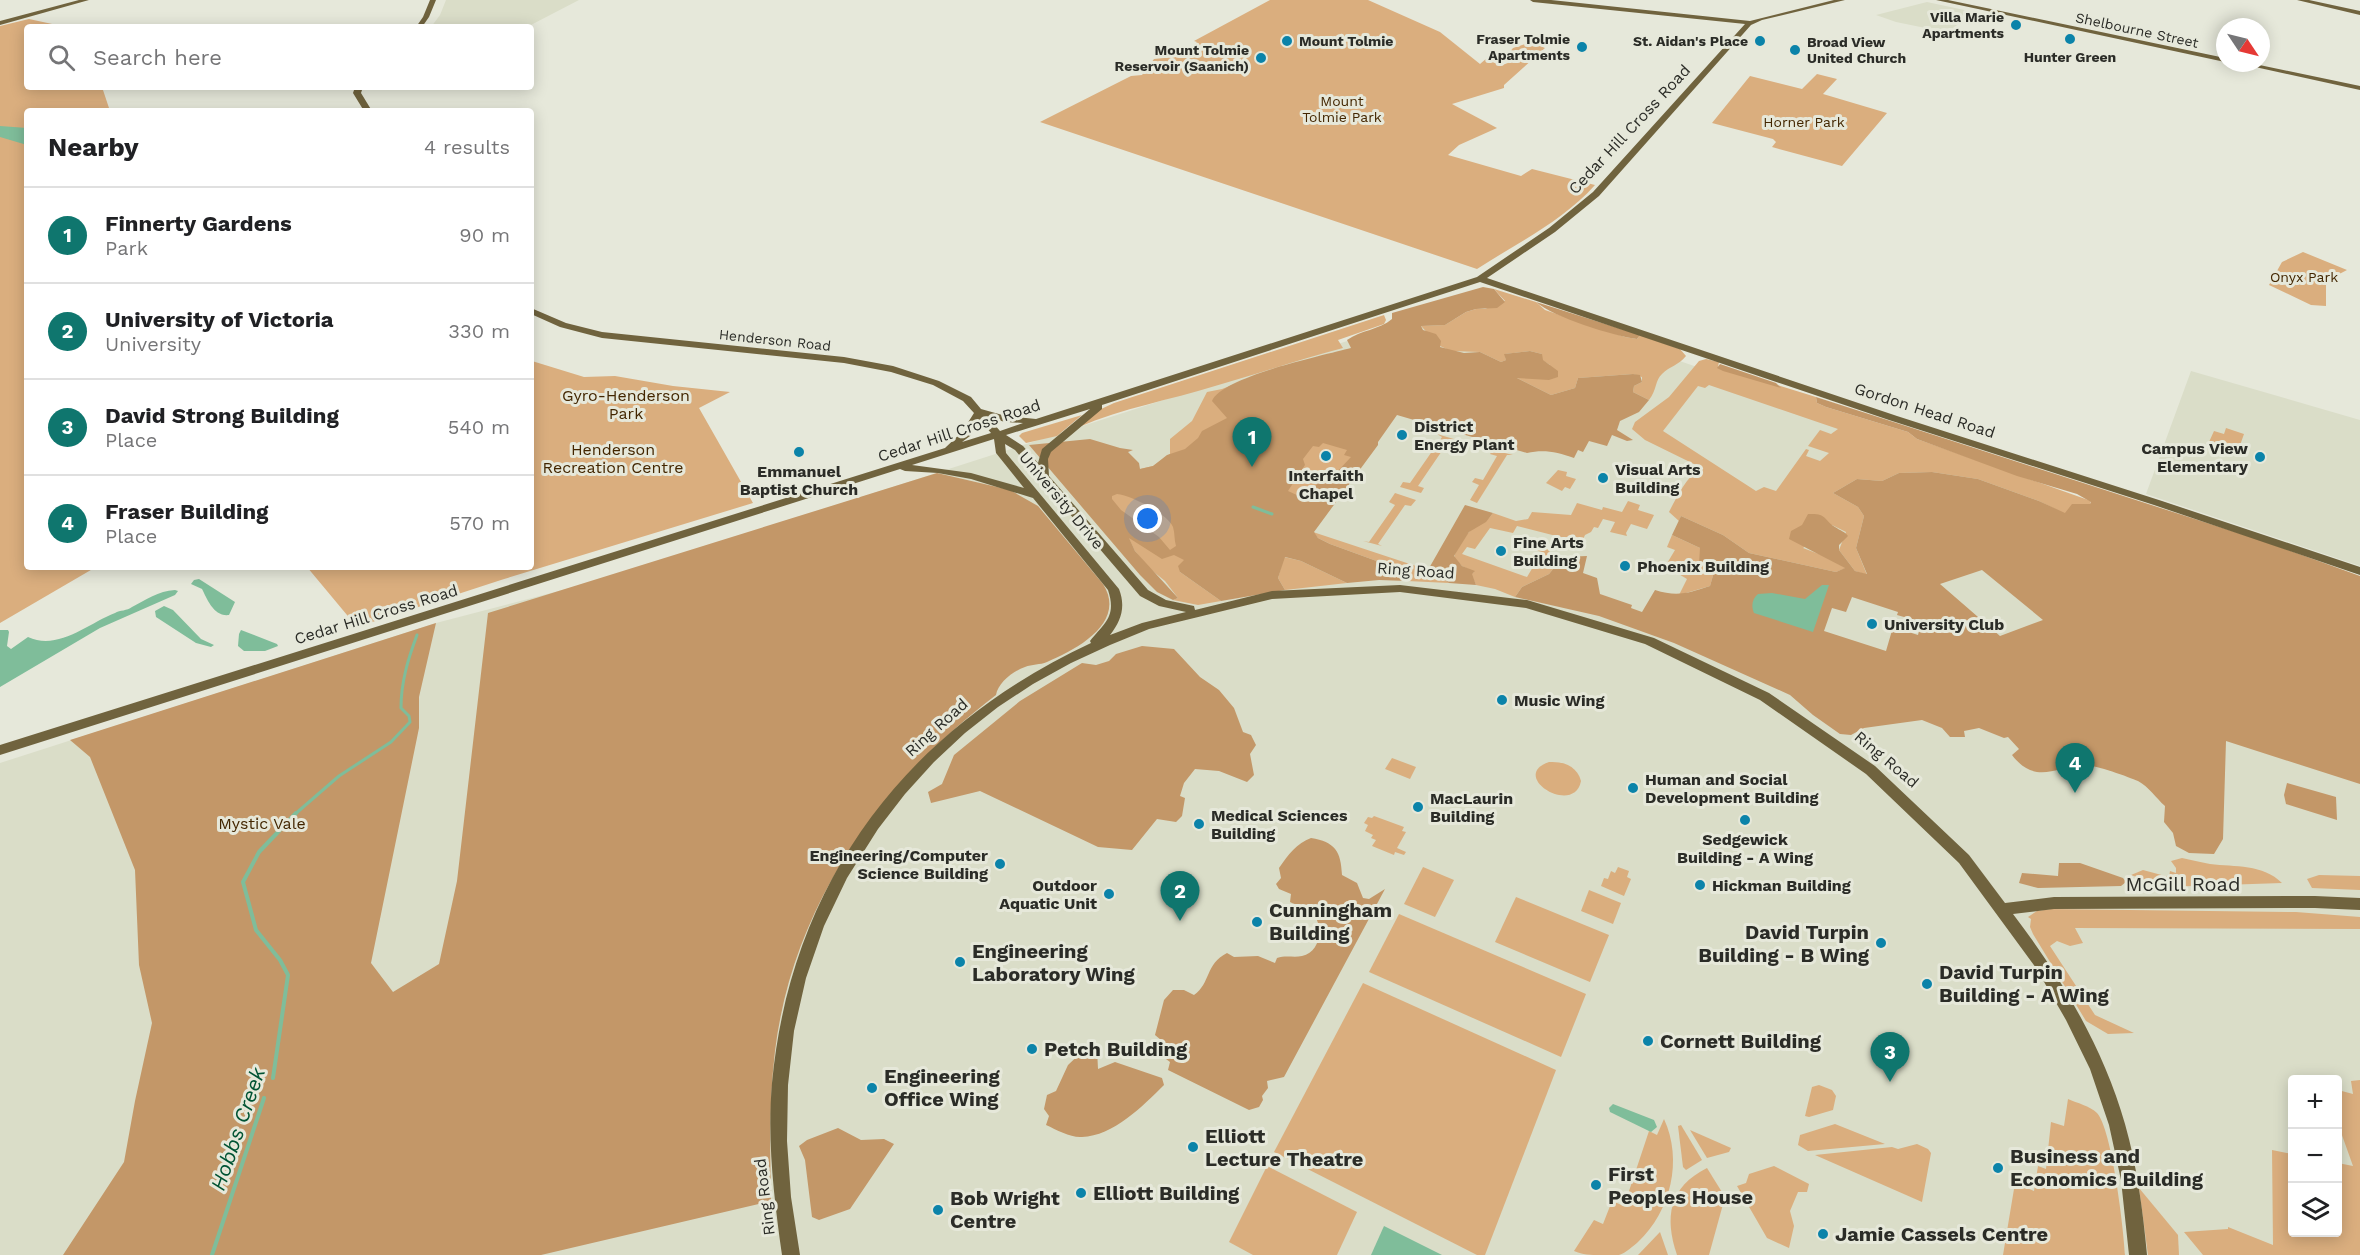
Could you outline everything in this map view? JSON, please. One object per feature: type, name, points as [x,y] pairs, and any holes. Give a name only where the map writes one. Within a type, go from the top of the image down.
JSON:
[{"type":"main road","points":[[0,23],[86,0]]},
{"type":"main road","points":[[420,24],[433,0]]},
{"type":"main road","points":[[1533,0],[1751,23]]},
{"type":"main road","name":"Cedar Hill Cross Road","points":[[0,750],[1040,422],[1480,279],[1552,230],[1596,194],[1725,48],[1751,23],[1842,0]]},
{"type":"main road","name":"Shelbourne Street","points":[[1940,0],[2216,58]]},
{"type":"main road","points":[[2300,0],[2360,13]]},
{"type":"main road","points":[[2270,69],[2360,88]]},
{"type":"main road","points":[[358,90],[367,108]]},
{"type":"main road","points":[[1506,263],[1509,282],[1534,296]]},
{"type":"main road","name":"Gordon Head Road","points":[[1480,279],[1893,418],[2360,571]]},
{"type":"main road","name":"Henderson Road","points":[[534,312],[563,325],[602,335],[874,364],[947,388],[967,399],[998,435]]},
{"type":"main road","points":[[1044,477],[1043,459],[1046,451],[1085,416],[1107,400]]},
{"type":"main road","points":[[944,452],[966,434],[980,412],[1017,420],[1040,422]]},
{"type":"main road","name":"University Drive","points":[[998,435],[1020,447],[1144,592],[1163,603],[1194,609]]},
{"type":"main road","name":"University Drive","points":[[998,435],[1001,453],[1109,582],[1116,595],[1117,608],[1111,626],[1101,638],[1077,652]]},
{"type":"main road","points":[[891,468],[931,468],[955,472],[1037,496]]},
{"type":"main road","name":"Ring Road","points":[[791,1255],[783,1209],[777,1146],[777,1113],[782,1052],[802,963],[830,896],[864,836],[912,775],[952,736],[994,703],[1029,678],[1077,652],[1194,609],[1237,599],[1289,591],[1346,587],[1401,587],[1453,591],[1564,612],[1627,632],[1720,672],[1777,703],[1834,741],[1893,788],[1938,830],[2005,909],[2051,979],[2085,1040],[2113,1110],[2130,1189],[2138,1255]]},
{"type":"main road","name":"McGill Road","points":[[2005,909],[2054,903],[2314,902],[2360,904]]},
{"type":"shaded area","points":[[446,0],[579,0],[533,24],[433,24]]},
{"type":"shaded area","points":[[1927,2],[1969,11],[1950,33],[1896,22],[1876,15]]},
{"type":"shaded area","points":[[0,126],[24,128],[24,144],[0,137]]},
{"type":"shaded area","points":[[1419,318],[1570,323],[2360,597],[2360,1255],[0,1255],[0,763],[436,623],[612,577]]},
{"type":"shaded area","name":"Campus View Elementary","points":[[2191,371],[2360,420],[2360,566],[2146,494]]},
{"type":"shaded area","points":[[199,579],[235,602],[229,615],[215,610],[202,589],[191,584],[194,580]]},
{"type":"shaded area","points":[[1822,585],[1829,585],[1813,632],[1754,613],[1754,598],[1758,594],[1772,593],[1805,599]]},
{"type":"shaded area","points":[[178,591],[175,595],[100,628],[0,687],[0,630],[8,630],[7,646],[11,649],[28,637],[50,641],[72,634],[158,594]]},
{"type":"shaded area","points":[[164,606],[173,610],[201,639],[214,645],[211,647],[196,643],[156,617],[155,611]]},
{"type":"shaded area","points":[[241,630],[278,646],[265,651],[244,651],[238,646]]},
{"type":"shaded area","points":[[1613,1104],[1654,1120],[1657,1127],[1651,1132],[1610,1112],[1609,1108]]},
{"type":"shaded area","points":[[1384,1226],[1442,1255],[1371,1255]]},
{"type":"green space","name":"Mount Tolmie Park","points":[[1270,0],[1368,0],[1440,32],[1480,64],[1487,58],[1500,66],[1518,59],[1509,53],[1513,48],[1531,42],[1545,48],[1504,85],[1504,88],[1452,104],[1497,128],[1459,145],[1448,155],[1521,176],[1532,169],[1595,185],[1554,221],[1477,269],[1040,122],[1131,76],[1142,75],[1154,59],[1183,56],[1197,42],[1194,41]]},
{"type":"green space","points":[[29,19],[52,24],[24,24],[24,90],[103,90],[109,108],[24,108],[24,570],[91,570],[0,623],[0,26]]},
{"type":"green space","name":"Horner Park","points":[[1817,74],[1837,79],[1823,94],[1887,113],[1842,166],[1772,147],[1776,142],[1773,139],[1712,123],[1750,76],[1802,89]]},
{"type":"green space","name":"Onyx Park","points":[[2303,252],[2347,270],[2326,281],[2326,306],[2311,305],[2269,285],[2282,262]]},
{"type":"green space","points":[[1483,287],[1494,289],[1505,302],[1497,308],[1476,309],[1466,312],[1445,325],[1421,326],[1423,330],[1436,334],[1441,341],[1440,347],[1464,353],[1480,352],[1501,362],[1506,360],[1504,354],[1530,351],[1542,354],[1543,360],[1558,371],[1558,377],[1549,380],[1517,378],[1551,395],[1575,388],[1578,378],[1640,375],[1642,382],[1634,386],[1633,392],[1649,400],[1639,412],[1620,421],[1617,430],[1633,440],[1627,441],[1612,435],[1607,446],[1589,441],[1583,452],[1578,450],[1574,458],[1550,452],[1527,453],[1397,415],[1378,445],[1314,532],[1318,538],[1330,544],[1404,571],[1407,581],[1379,580],[1347,583],[1301,561],[1285,557],[1278,578],[1285,590],[1221,601],[1180,572],[1178,566],[1184,560],[1174,555],[1162,559],[1129,538],[1135,551],[1178,598],[1173,600],[1157,592],[1029,445],[1090,439],[1133,450],[1128,452],[1139,463],[1140,469],[1153,466],[1167,455],[1185,449],[1198,438],[1202,431],[1227,418],[1212,401],[1220,392],[1275,368],[1351,348],[1347,340],[1387,323],[1392,319],[1392,313]],"holes":[[[1323,443],[1347,450],[1344,455],[1351,457],[1336,473],[1321,477],[1310,496],[1299,496],[1288,491],[1305,465],[1303,459],[1313,446],[1319,447]],[[1117,494],[1139,501],[1164,516],[1173,527],[1176,546],[1170,550],[1159,537],[1121,510],[1112,499],[1112,496]]]},
{"type":"green space","points":[[1494,289],[1536,302],[1545,310],[1625,337],[1637,339],[1640,335],[1680,349],[1686,356],[1660,376],[1649,400],[1633,392],[1634,386],[1642,382],[1642,377],[1633,374],[1578,378],[1575,388],[1551,395],[1515,377],[1550,365],[1542,360],[1542,354],[1530,351],[1505,354],[1506,360],[1501,362],[1480,352],[1451,351],[1440,346],[1421,326],[1445,325],[1466,312],[1485,309],[1505,301]]},
{"type":"green space","points":[[1536,302],[1640,335],[1637,339],[1599,330],[1569,320]]},
{"type":"green space","points":[[1384,315],[1386,320],[1384,324],[1338,340],[1343,348],[1130,409],[1079,427],[1099,410],[1114,403]]},
{"type":"green space","points":[[1706,359],[1719,362],[1718,367],[1816,397],[1817,403],[1826,407],[1908,432],[1917,439],[2091,501],[2090,504],[2065,514],[2039,501],[1978,479],[1932,472],[1899,473],[1882,481],[1857,479],[1833,493],[1858,507],[1864,516],[1856,548],[1867,575],[1855,571],[1839,550],[1846,532],[1832,525],[1803,548],[1846,568],[1836,572],[1749,553],[1723,535],[1681,516],[1679,521],[1669,512],[1686,482],[1700,467],[1645,440],[1632,429],[1635,422],[1669,397],[1699,361]],"holes":[[[1709,385],[1838,429],[1831,434],[1820,430],[1808,446],[1829,453],[1820,461],[1806,456],[1809,450],[1806,449],[1776,491],[1764,487],[1756,491],[1663,431],[1698,386],[1705,388]]]},
{"type":"green space","name":"Henderson Recreation Centre","points":[[534,362],[584,377],[615,376],[673,386],[730,392],[699,408],[753,503],[534,570]]},
{"type":"green space","points":[[1720,364],[1776,383],[1781,388],[1723,371],[1717,368]]},
{"type":"green space","points":[[1281,366],[1304,371],[1361,437],[1342,488],[1180,572],[1221,601],[1198,605],[1173,600],[1178,598],[1165,581],[1149,568],[1135,551],[1128,537],[1100,509],[1117,487],[1140,469],[1153,466],[1170,454],[1170,439],[1192,421],[1207,392],[1222,389]]},
{"type":"green space","points":[[1816,397],[2260,540],[2360,576],[2360,784],[2226,741],[2223,839],[2214,854],[2189,853],[2176,846],[2173,833],[2164,822],[2165,806],[2138,781],[2089,765],[2046,772],[2029,770],[2012,755],[2019,749],[2008,737],[2004,738],[1979,728],[1964,731],[1965,737],[1950,737],[1942,728],[1922,720],[1864,728],[1851,735],[1840,734],[1790,695],[1674,643],[1599,616],[1515,597],[1522,587],[1549,574],[1563,557],[1587,556],[1583,573],[1597,578],[1600,594],[1632,605],[1631,608],[1642,612],[1655,590],[1683,593],[1710,586],[1714,572],[1699,564],[1700,548],[1672,535],[1681,516],[1723,535],[1749,553],[1836,572],[1845,568],[1789,539],[1791,531],[1802,525],[1808,514],[1819,514],[1848,536],[1839,545],[1839,550],[1855,571],[1867,574],[1856,548],[1864,516],[1858,507],[1833,493],[1857,479],[1882,481],[1899,473],[1932,472],[1978,479],[2065,513],[2072,504],[2090,504],[2091,502],[2077,494],[2017,476],[1917,439],[1908,432],[1817,403]],"holes":[[[1982,570],[2043,620],[2000,636],[1940,584]],[[1852,597],[1918,621],[1916,630],[1919,631],[1918,635],[1893,627],[1886,651],[1824,631],[1832,608],[1846,612]]]},
{"type":"green space","points":[[1082,415],[1057,436],[1026,443],[1019,436],[1022,433]]},
{"type":"green space","points":[[2226,428],[2244,434],[2238,451],[2209,442],[2214,431],[2224,434]]},
{"type":"green space","points":[[1437,434],[1457,440],[1455,444],[1448,442],[1418,486],[1424,488],[1421,493],[1400,487],[1403,482],[1410,483],[1442,437]]},
{"type":"green space","points":[[1493,450],[1513,455],[1507,455],[1477,503],[1470,500],[1479,485],[1472,482],[1475,478],[1483,480],[1497,456],[1490,454]]},
{"type":"green space","points":[[1558,470],[1567,472],[1566,476],[1576,479],[1570,489],[1565,487],[1562,491],[1546,483]]},
{"type":"green space","name":"Mystic Vale","points":[[937,473],[1010,490],[1038,506],[1103,584],[1109,598],[1109,610],[1104,622],[1085,642],[1047,662],[1028,666],[1011,674],[1000,686],[996,695],[915,767],[880,808],[849,851],[823,897],[801,946],[785,997],[773,1070],[770,1145],[771,1201],[541,1255],[63,1255],[124,1162],[152,1023],[139,965],[135,870],[90,757],[70,740],[436,623],[419,697],[419,728],[371,963],[393,992],[439,964],[457,881],[488,613]]},
{"type":"green space","points":[[1395,493],[1416,500],[1411,506],[1405,505],[1378,544],[1382,546],[1363,541],[1369,542],[1395,505],[1389,502]]},
{"type":"green space","points":[[1628,501],[1640,505],[1638,510],[1654,515],[1647,529],[1631,524],[1626,533],[1627,536],[1610,532],[1615,522],[1603,519],[1598,528],[1594,527],[1585,535],[1580,546],[1568,539],[1517,526],[1513,533],[1490,528],[1475,549],[1467,547],[1462,554],[1527,577],[1542,552],[1535,550],[1539,541],[1550,552],[1563,557],[1549,574],[1522,587],[1515,597],[1476,585],[1471,574],[1474,572],[1462,566],[1454,558],[1458,546],[1467,534],[1493,513],[1516,521],[1528,519],[1532,512],[1571,515],[1577,503],[1602,510],[1603,507],[1622,512]]},
{"type":"green space","points":[[1465,505],[1493,513],[1486,522],[1469,532],[1454,556],[1462,566],[1475,571],[1472,574],[1476,585],[1449,583],[1428,570]]},
{"type":"green space","points":[[1313,532],[1428,570],[1449,583],[1407,581],[1404,571],[1330,544],[1318,538]]},
{"type":"green space","points":[[1672,535],[1700,548],[1714,572],[1710,586],[1679,595],[1687,579],[1677,573],[1663,570],[1675,550],[1667,547]]},
{"type":"green space","points":[[1284,557],[1301,561],[1347,583],[1285,590],[1278,578]]},
{"type":"green space","name":"Henderson Recreation Centre","points":[[310,570],[534,570],[501,580],[357,627]]},
{"type":"green space","points":[[1142,646],[1174,649],[1200,677],[1219,690],[1234,708],[1243,732],[1251,735],[1256,745],[1250,754],[1254,775],[1247,782],[1219,771],[1195,769],[1184,783],[1180,796],[1185,798],[1182,816],[1176,822],[1157,819],[1132,850],[1098,847],[980,791],[931,803],[928,792],[942,784],[954,755],[1020,701],[1082,663],[1096,665],[1109,661],[1116,654]]},
{"type":"green space","points":[[1392,758],[1416,767],[1410,779],[1385,769]]},
{"type":"green space","points":[[1549,762],[1559,762],[1573,768],[1581,781],[1576,791],[1567,795],[1557,794],[1539,784],[1536,776],[1538,768]]},
{"type":"green space","points":[[2287,783],[2336,797],[2337,820],[2286,804],[2284,795]]},
{"type":"green space","points":[[1374,816],[1404,827],[1402,831],[1406,832],[1397,848],[1406,852],[1404,855],[1395,852],[1394,855],[1372,846],[1376,840],[1371,838],[1373,835],[1365,831],[1368,825],[1364,823],[1368,817]]},
{"type":"green space","points":[[1311,838],[1326,842],[1335,849],[1340,860],[1342,875],[1357,883],[1363,898],[1369,899],[1385,889],[1284,1077],[1267,1081],[1268,1088],[1262,1096],[1263,1100],[1259,1107],[1249,1110],[1168,1070],[1170,1062],[1162,1056],[1167,1045],[1155,1035],[1164,1000],[1173,990],[1184,990],[1194,995],[1203,985],[1211,968],[1220,957],[1227,953],[1234,957],[1258,956],[1275,963],[1277,958],[1302,956],[1317,944],[1319,931],[1316,917],[1312,912],[1290,902],[1291,894],[1279,889],[1276,884],[1281,878],[1279,868],[1297,846]]},
{"type":"green space","points":[[2182,858],[2210,864],[2257,869],[2282,883],[2164,887],[2131,875],[2143,870],[2169,877],[2170,871],[2176,873],[2176,868],[2171,861]]},
{"type":"green space","points":[[2059,863],[2080,863],[2123,878],[2126,882],[2121,886],[2038,888],[2019,883],[2022,873],[2058,876]]},
{"type":"green space","points":[[1423,867],[1454,880],[1435,917],[1404,904]]},
{"type":"green space","points":[[1618,867],[1629,871],[1627,877],[1631,879],[1624,896],[1601,886],[1604,878],[1608,879],[1611,871],[1615,873]]},
{"type":"green space","points":[[2319,875],[2360,876],[2360,890],[2312,888],[2307,879]]},
{"type":"green space","points":[[1589,890],[1621,903],[1613,924],[1581,911]]},
{"type":"green space","points":[[1516,897],[1609,935],[1590,982],[1495,942]]},
{"type":"green space","points":[[2051,909],[2296,912],[2360,917],[2360,929],[2075,928],[2083,943],[2070,946],[2057,941],[2050,946],[2095,1015],[2134,1033],[2108,1034],[2086,1021],[2033,934],[2030,927],[2031,919],[2028,917],[2037,911]]},
{"type":"green space","points":[[1399,914],[1586,994],[1561,1057],[1369,972]]},
{"type":"green space","points":[[1363,983],[1556,1070],[1485,1255],[1477,1255],[1274,1152]]},
{"type":"green space","points":[[1086,1048],[1097,1049],[1098,1069],[1115,1062],[1162,1078],[1164,1085],[1116,1126],[1094,1135],[1078,1137],[1046,1125],[1049,1116],[1044,1109],[1047,1095],[1056,1091],[1068,1065]]},
{"type":"green space","points":[[2360,1080],[2360,1255],[2203,1255],[2184,1232],[2228,1229],[2228,1227],[2273,1245],[2272,1150],[2288,1153],[2288,1237],[2342,1237],[2342,1164],[2353,1166],[2342,1135],[2342,1091],[2353,1094],[2351,1081]]},
{"type":"green space","points":[[1819,1085],[1832,1090],[1836,1096],[1833,1110],[1809,1117],[1805,1116],[1812,1087]]},
{"type":"green space","points":[[2068,1099],[2097,1113],[2108,1139],[2116,1181],[2125,1255],[2003,1255],[2015,1183],[2034,1191],[2038,1166],[2046,1169],[2051,1122],[2064,1126]]},
{"type":"green space","points":[[1664,1119],[1673,1151],[1673,1168],[1666,1200],[1659,1215],[1638,1242],[1624,1253],[1590,1255],[1574,1251],[1594,1220],[1603,1224],[1612,1201],[1624,1206],[1649,1131],[1657,1135]]},
{"type":"green space","points":[[1835,1124],[1885,1144],[1808,1151],[1798,1145],[1800,1135]]},
{"type":"green space","points":[[1681,1125],[1702,1160],[1686,1170],[1683,1167],[1678,1126]]},
{"type":"green space","points":[[838,1128],[861,1140],[884,1139],[894,1144],[850,1209],[819,1220],[812,1217],[805,1160],[799,1146],[807,1140]]},
{"type":"green space","points":[[1690,1130],[1731,1148],[1729,1152],[1707,1158]]},
{"type":"green space","points":[[1917,1144],[1931,1153],[1922,1202],[1815,1155],[1892,1147],[1898,1149]]},
{"type":"green space","points":[[1267,1166],[1357,1212],[1337,1255],[1253,1255],[1229,1242]]},
{"type":"green space","points":[[1774,1166],[1809,1184],[1807,1192],[1798,1192],[1790,1211],[1794,1226],[1789,1248],[1767,1238],[1737,1186],[1746,1183],[1749,1174]]},
{"type":"green space","points":[[1707,1168],[1725,1197],[1709,1255],[1677,1255],[1671,1228],[1673,1204],[1684,1184]]},
{"type":"green space","points":[[2139,1188],[2178,1235],[2179,1255],[2148,1255]]},
{"type":"green space","points":[[1660,1232],[1668,1255],[1638,1255]]},
{"type":"waterway","points":[[1253,507],[1272,514]]},
{"type":"waterway","name":"Hobbs Creek","points":[[295,814],[339,776],[391,742],[410,722],[409,716],[401,708],[401,698],[406,671],[417,635]]},
{"type":"waterway","name":"Hobbs Creek","points":[[273,1078],[288,975],[280,960],[256,930],[243,882],[259,852],[295,814]]},
{"type":"waterway","name":"Hobbs Creek","points":[[212,1255],[264,1098]]},
{"type":"place","name":"Villa Marie Apartments","points":[[2016,25]]},
{"type":"place","name":"Hunter Green","points":[[2070,39]]},
{"type":"place","name":"Mount Tolmie","points":[[1287,41]]},
{"type":"place","name":"St. Aidan's Place","points":[[1760,41]]},
{"type":"place","name":"Fraser Tolmie Apartments","points":[[1582,47]]},
{"type":"place","name":"Broad View United Church","points":[[1795,50]]},
{"type":"place","name":"Mount Tolmie Reservoir (Saanich)","points":[[1261,58]]},
{"type":"place","name":"District Energy Plant","points":[[1402,435]]},
{"type":"place","name":"Emmanuel Baptist Church","points":[[799,452]]},
{"type":"place","name":"Interfaith Chapel","points":[[1326,456]]},
{"type":"place","name":"Campus View Elementary","points":[[2260,457]]},
{"type":"place","name":"Finnerty Gardens","points":[[1252,467]]},
{"type":"place","name":"Visual Arts Building","points":[[1603,478]]},
{"type":"place","name":"Fine Arts Building","points":[[1501,551]]},
{"type":"place","name":"Phoenix Building","points":[[1625,566]]},
{"type":"place","name":"University Club","points":[[1872,624]]},
{"type":"place","name":"Music Wing","points":[[1502,700]]},
{"type":"place","name":"Human and Social Development Building","points":[[1633,788]]},
{"type":"place","name":"Fraser Building","points":[[2075,793]]},
{"type":"place","name":"MacLaurin Building","points":[[1418,807]]},
{"type":"place","name":"Sedgewick Building - A Wing","points":[[1745,820]]},
{"type":"place","name":"Medical Sciences Building","points":[[1199,824]]},
{"type":"place","name":"Engineering/Computer Science Building","points":[[1000,864]]},
{"type":"place","name":"Hickman Building","points":[[1700,885]]},
{"type":"place","name":"Outdoor Aquatic Unit","points":[[1109,894]]},
{"type":"place","name":"University of Victoria","points":[[1180,921]]},
{"type":"place","name":"Cunningham Building","points":[[1257,922]]},
{"type":"place","name":"David Turpin Building - B Wing","points":[[1881,943]]},
{"type":"place","name":"Engineering Laboratory Wing","points":[[960,962]]},
{"type":"place","name":"David Turpin Building - A Wing","points":[[1927,984]]},
{"type":"place","name":"Cornett Building","points":[[1648,1041]]},
{"type":"place","name":"Petch Building","points":[[1032,1049]]},
{"type":"place","name":"David Strong Building","points":[[1890,1082]]},
{"type":"place","name":"Engineering Office Wing","points":[[872,1088]]},
{"type":"place","name":"Elliott Lecture Theatre","points":[[1193,1147]]},
{"type":"place","name":"Business and Economics Building","points":[[1998,1168]]},
{"type":"place","name":"First Peoples House","points":[[1596,1185]]},
{"type":"place","name":"Elliott Building","points":[[1081,1193]]},
{"type":"place","name":"Bob Wright Centre","points":[[938,1210]]},
{"type":"place","name":"Jamie Cassels Centre","points":[[1823,1234]]},
{"type":"park label","name":"Gyro-Henderson Park","points":[[626,404]]}]
